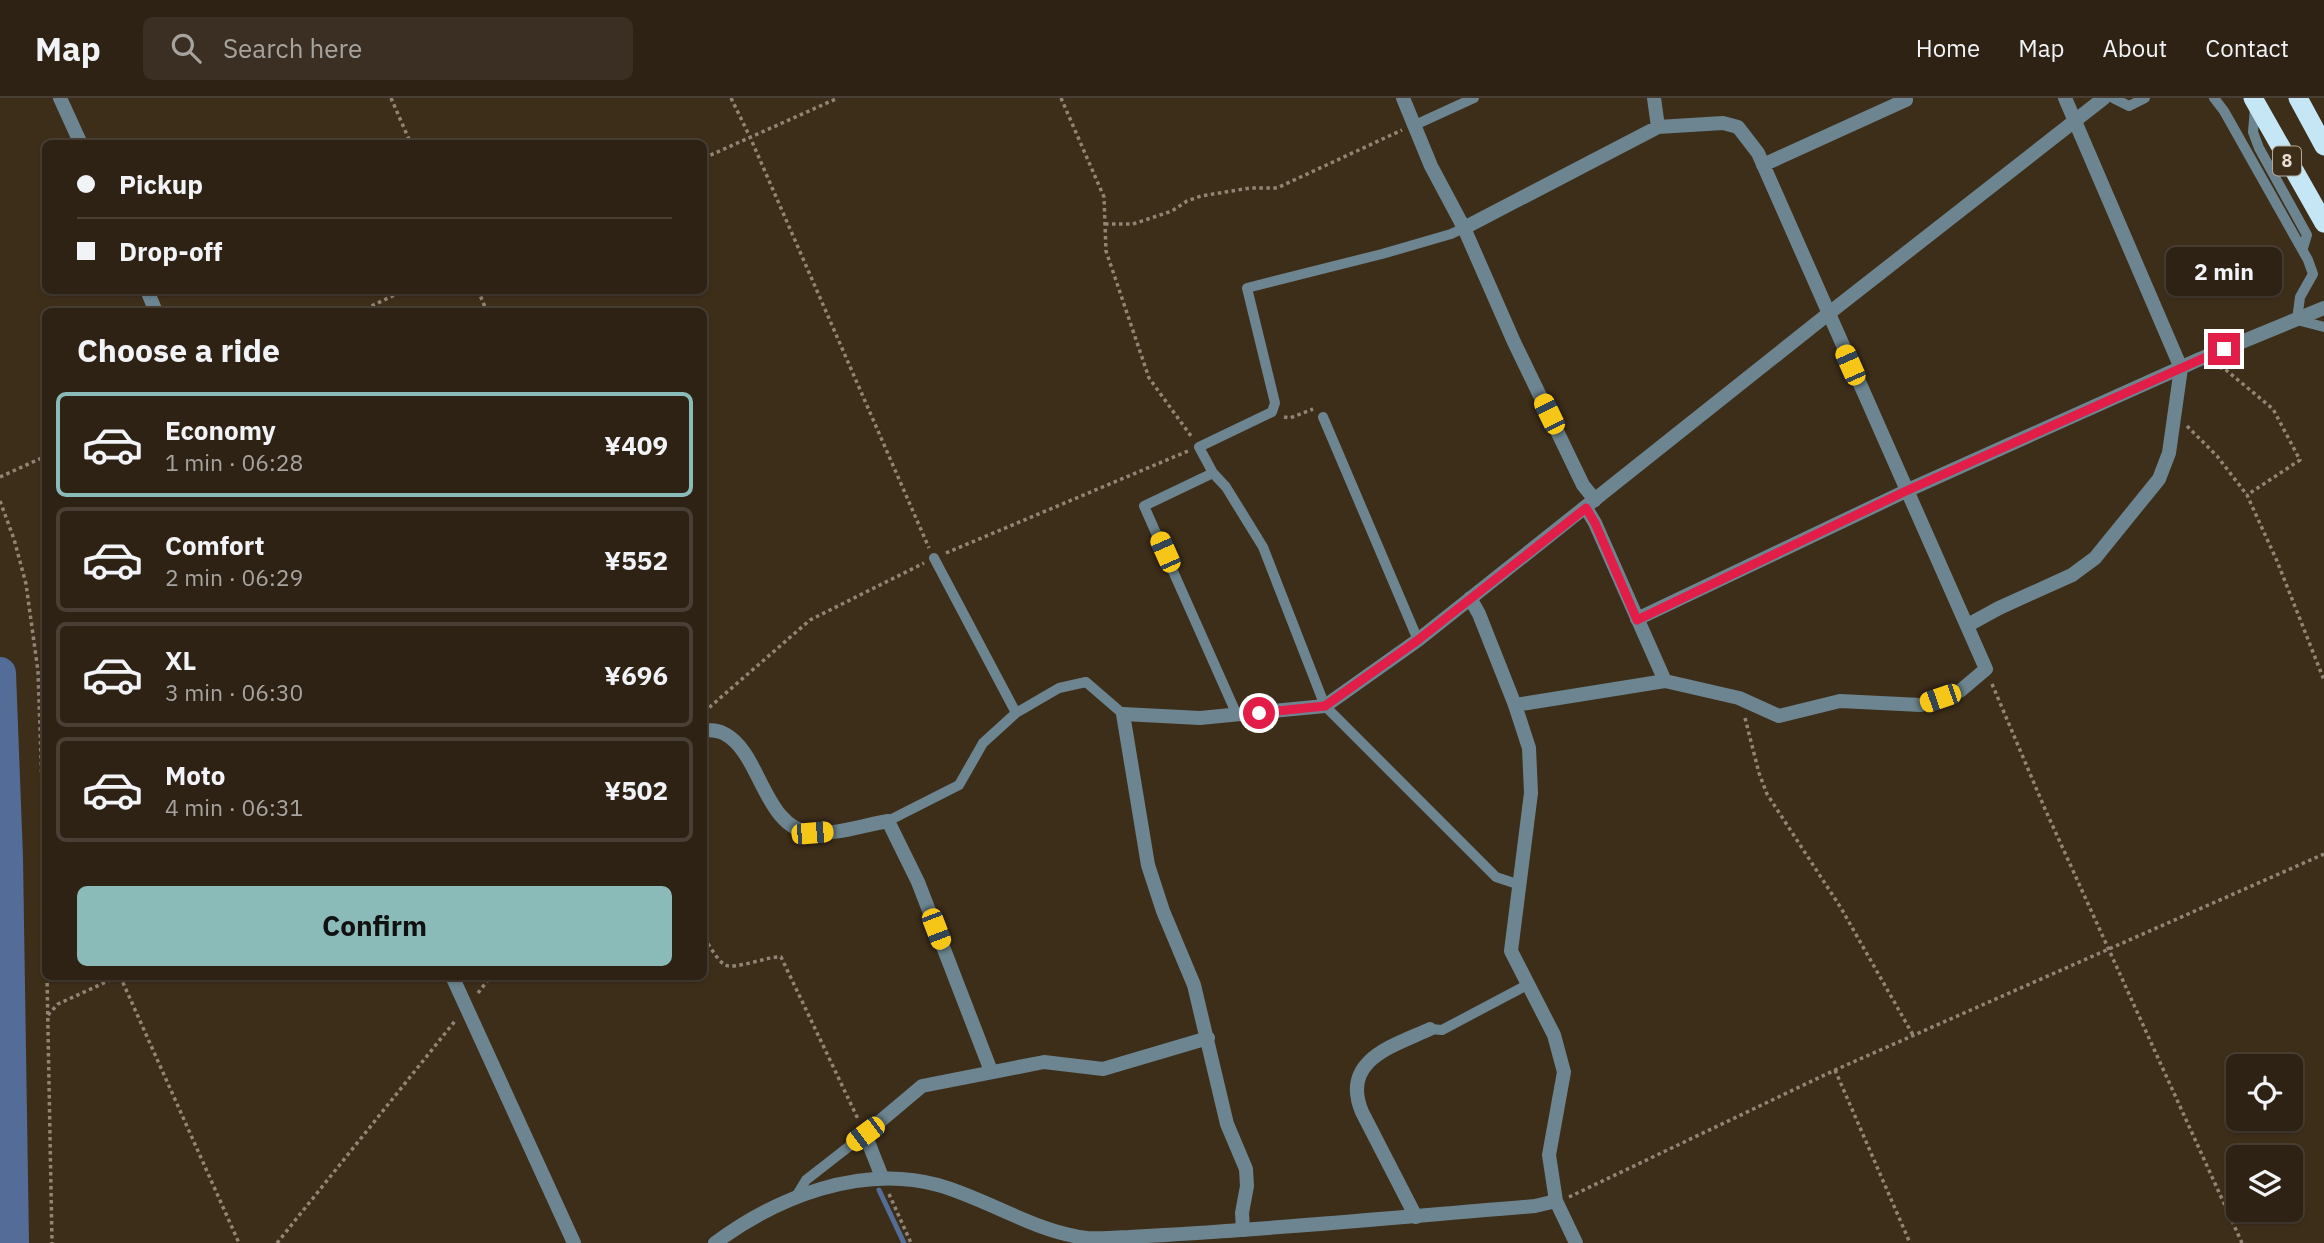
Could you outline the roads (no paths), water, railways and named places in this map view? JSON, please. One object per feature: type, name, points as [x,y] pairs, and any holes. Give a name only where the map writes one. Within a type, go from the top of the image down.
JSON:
[{"type":"highway","name":"8","points":[[2298,98],[2324,146]]},
{"type":"highway","name":"8","points":[[2254,100],[2324,223]]},
{"type":"street","points":[[60,98],[79,140]]},
{"type":"street","points":[[1403,98],[1431,166],[1464,228],[1514,342],[1583,485],[1595,523],[1665,681]]},
{"type":"street","points":[[1654,98],[1658,127]]},
{"type":"street","points":[[1763,165],[1906,100],[1905,98]]},
{"type":"street","points":[[1968,625],[2072,575],[2095,558],[2159,479],[2169,453],[2181,369],[2065,98]]},
{"type":"street","points":[[1243,1230],[1246,1169],[1227,1124],[1194,985],[1163,911],[1148,865],[1123,714],[1200,718],[1325,706],[1418,640],[2104,98]]},
{"type":"street","points":[[1464,228],[1658,127],[1723,123],[1738,127],[1750,140],[1763,165],[1986,669],[1960,691],[1921,705],[1840,701],[1779,716],[1739,698],[1665,681],[1515,705]]},
{"type":"street","points":[[1637,620],[1906,491],[2200,359],[2324,308]]},
{"type":"street","points":[[1469,598],[1479,614],[1529,748],[1531,793],[1511,951],[1554,1035],[1564,1072],[1549,1155],[1556,1201],[1576,1243]]},
{"type":"street","points":[[707,731],[726,734],[739,746],[780,816],[796,829],[812,833],[887,821],[918,882],[991,1071]]},
{"type":"street","points":[[454,980],[574,1243]]},
{"type":"street","points":[[1416,1217],[1362,1112],[1356,1087],[1367,1062],[1389,1047],[1430,1029]]},
{"type":"street","points":[[882,1177],[865,1134],[922,1086],[1044,1062],[1103,1069],[1208,1038]]},
{"type":"street","points":[[715,1243],[767,1210],[795,1198],[839,1184],[882,1177],[938,1185],[1059,1232],[1088,1238],[1181,1235],[1416,1217],[1535,1206],[1556,1201]]},
{"type":"lane","points":[[1415,125],[1474,98]]},
{"type":"lane","points":[[2113,98],[2129,106],[2145,98]]},
{"type":"lane","points":[[2214,98],[2303,248],[2313,274],[2300,297],[2297,320],[2324,327]]},
{"type":"lane","points":[[2254,100],[2253,132],[2259,148],[2307,235],[2303,248]]},
{"type":"lane","points":[[1464,228],[1382,254],[1247,288],[1275,403],[1272,412],[1199,447],[1213,473],[1226,487],[1263,547],[1325,706],[1496,877],[1520,885]]},
{"type":"lane","points":[[1323,417],[1418,640]]},
{"type":"lane","points":[[1213,473],[1144,506],[1237,715]]},
{"type":"lane","points":[[934,558],[1016,713]]},
{"type":"lane","points":[[887,821],[959,785],[983,743],[1016,713],[1059,688],[1086,682],[1123,714]]},
{"type":"lane","points":[[1430,1029],[1442,1030],[1527,985]]},
{"type":"lane","points":[[795,1198],[806,1180],[865,1134]]},
{"type":"waterway","points":[[0,673],[7,858],[13,1243]]},
{"type":"waterway","points":[[879,1190],[904,1243]]}]
